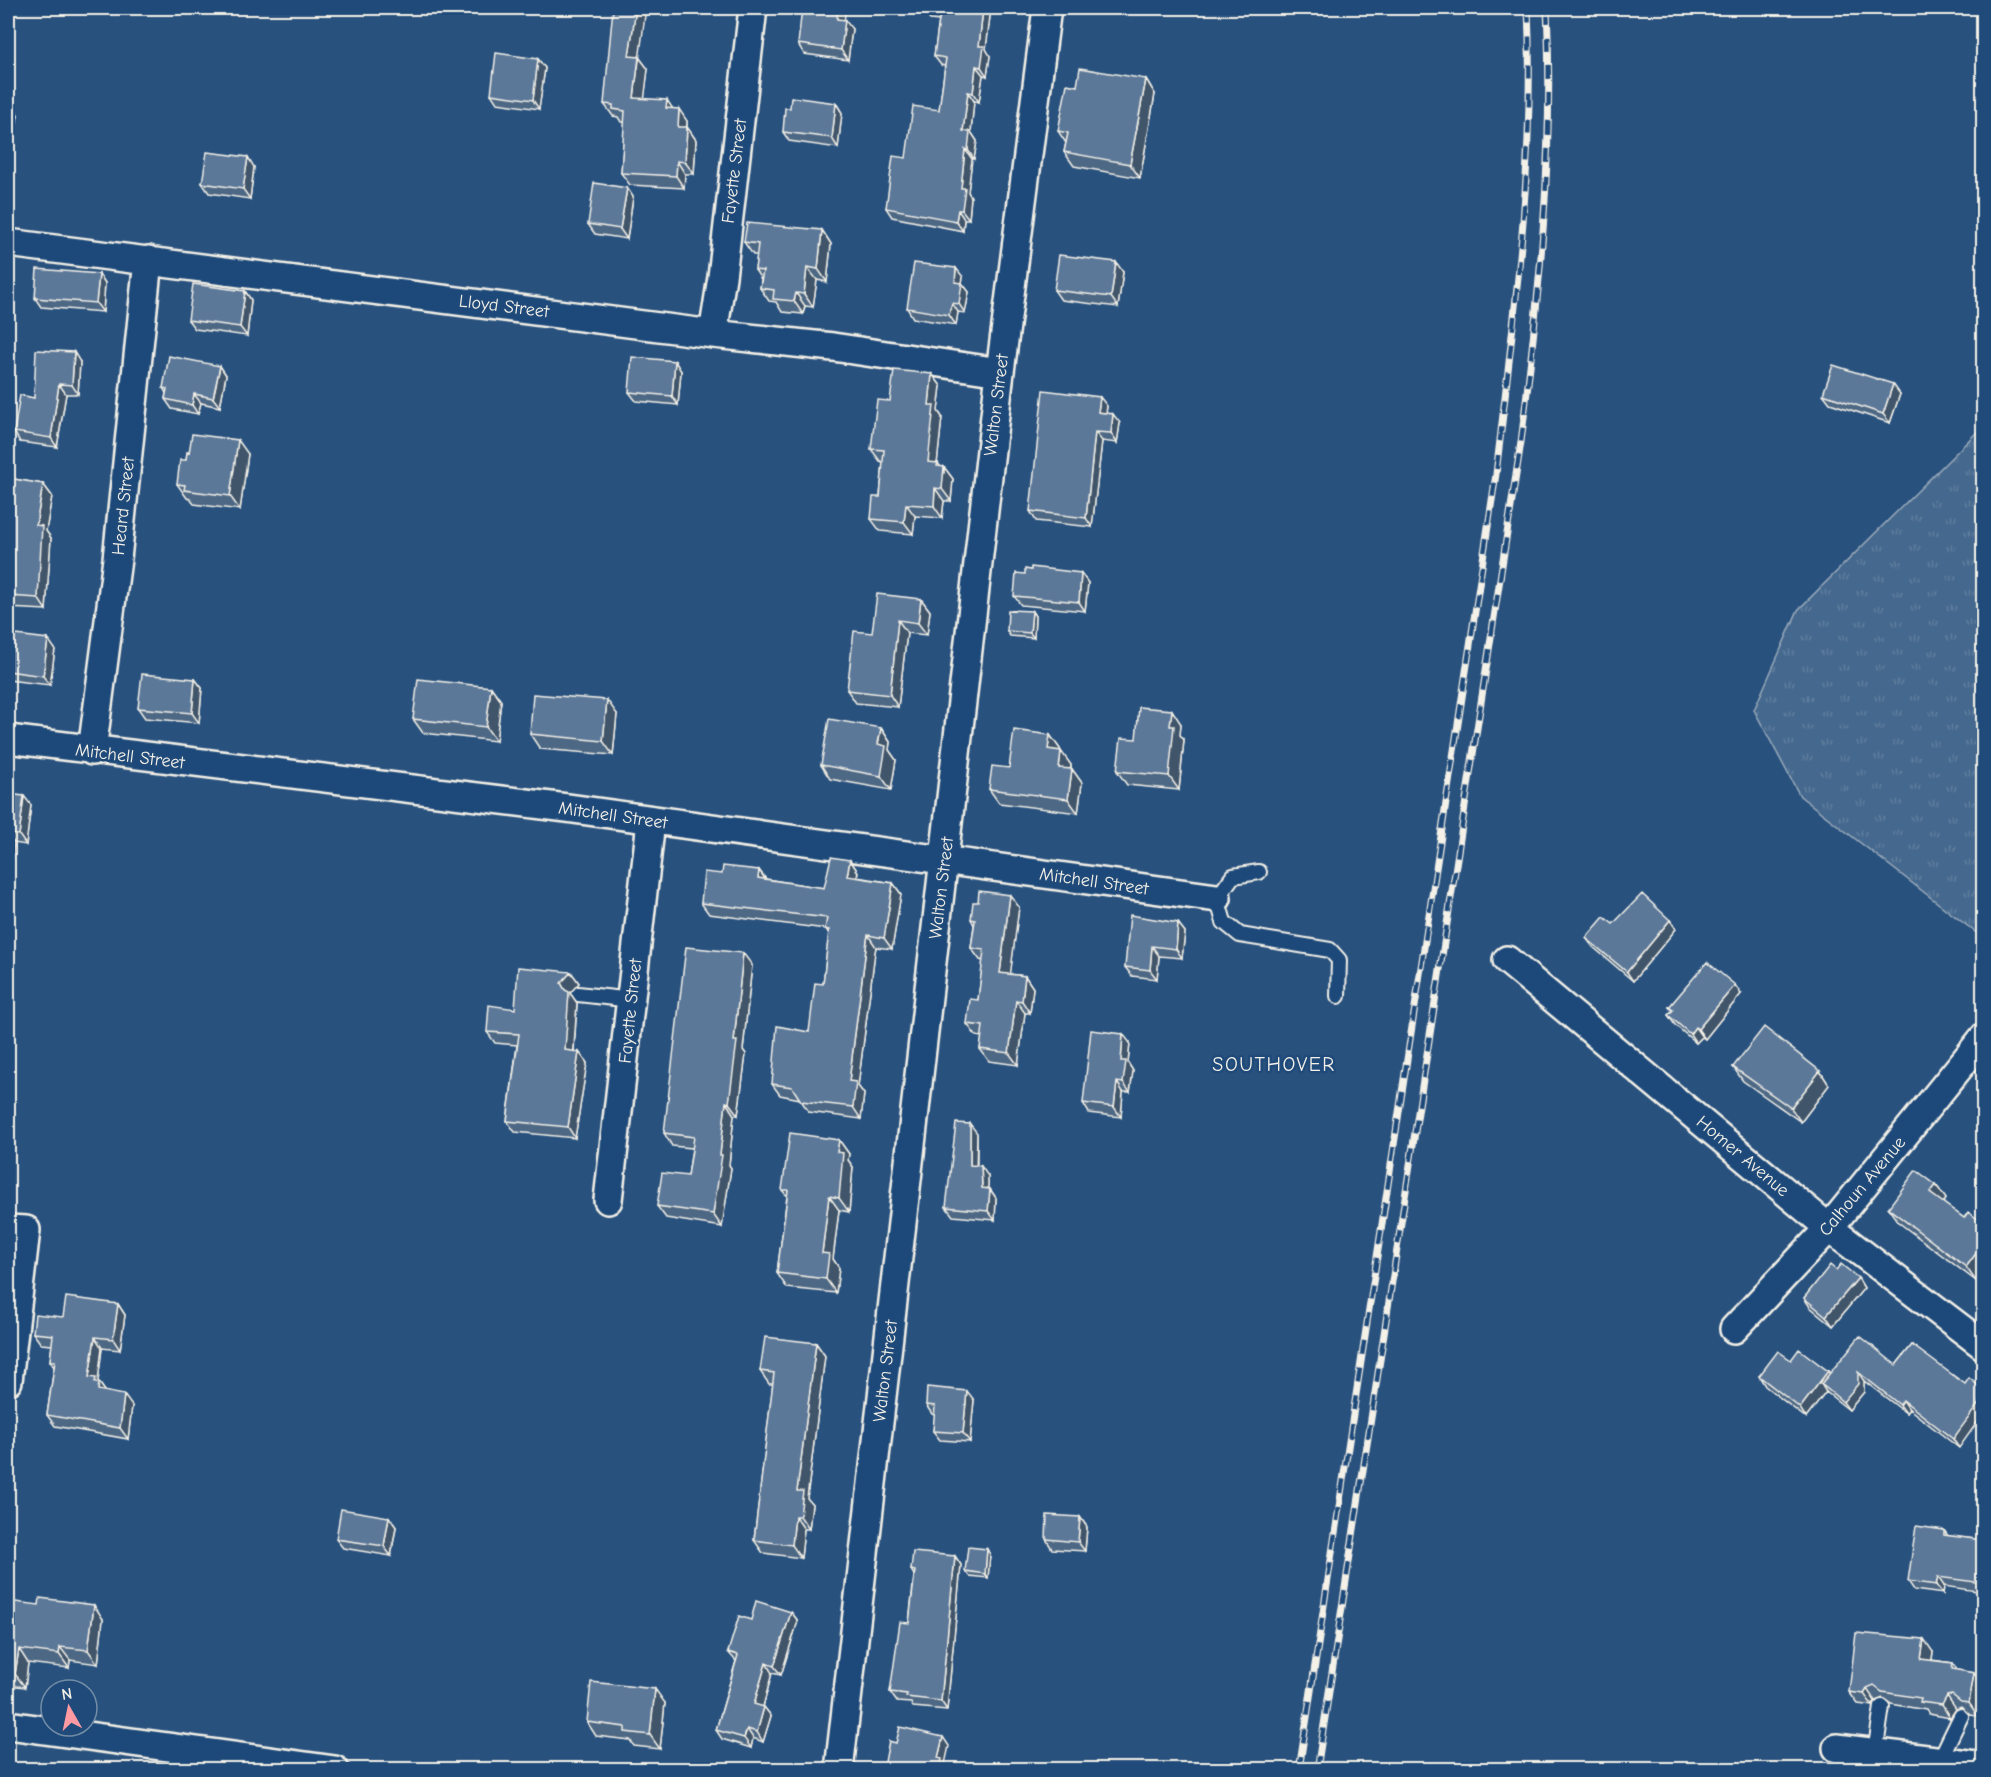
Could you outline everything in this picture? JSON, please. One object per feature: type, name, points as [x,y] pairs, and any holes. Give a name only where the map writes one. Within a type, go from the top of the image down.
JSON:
[{"type":"street","name":"Fayette Street","points":[[713,334],[753,8]]},
{"type":"street","name":"Walton Street","points":[[838,1770],[999,372],[1047,8]]},
{"type":"street","name":"Lloyd Street","points":[[8,243],[713,334],[832,347],[999,372]]},
{"type":"street","name":"Heard Street","points":[[92,751],[117,560],[148,260]]},
{"type":"street","name":"Mitchell Street","points":[[8,740],[555,807],[1217,898]]},
{"type":"street","name":"Fayette Street","points":[[608,1200],[651,821]]},
{"type":"street","name":"Homer Avenue","points":[[1507,960],[1829,1228],[1983,1346]]},
{"type":"street","name":"Calhoun Avenue","points":[[1734,1329],[1829,1228],[1983,1037]]},
{"type":"street","points":[[8,1381],[16,1229]]},
{"type":"street","points":[[8,1725],[335,1770]]},
{"type":"street","points":[[1841,1755],[1875,1752],[1934,1763],[1983,1766]]},
{"type":"lane","points":[[1259,872],[1233,876],[1217,898],[1224,922],[1240,935],[1330,950],[1339,960],[1338,996]]},
{"type":"lane","points":[[578,994],[632,1000]]},
{"type":"lane","points":[[1875,1752],[1882,1707]]},
{"type":"lane","points":[[1934,1763],[1961,1716]]},
{"type":"green space","points":[[1983,426],[1983,938],[1800,796],[1754,710],[1798,610]]},
{"type":"building","points":[[613,8],[636,8],[629,56],[639,57],[634,98],[667,100],[666,108],[679,109],[678,127],[687,127],[685,162],[677,161],[676,176],[621,173],[625,111],[613,109],[613,105],[604,104]]},
{"type":"building","points":[[802,8],[838,8],[837,19],[845,20],[841,50],[798,44]]},
{"type":"building","points":[[924,8],[983,8],[979,46],[984,46],[981,67],[976,66],[973,93],[968,92],[963,131],[970,131],[968,150],[965,149],[961,188],[965,188],[962,210],[958,210],[956,221],[886,208],[893,156],[906,158],[913,106],[939,110],[946,58],[934,56],[940,13],[924,11]]},
{"type":"building","points":[[496,53],[538,59],[533,100],[491,94]]},
{"type":"building","points":[[1080,68],[1146,79],[1130,164],[1064,152],[1068,133],[1058,131],[1067,84],[1077,86]]},
{"type":"building","points":[[791,97],[836,103],[832,138],[783,132],[785,108],[790,108]]},
{"type":"building","points":[[8,105],[12,105],[8,131]]},
{"type":"building","points":[[207,152],[248,157],[243,189],[202,183]]},
{"type":"building","points":[[594,183],[627,188],[620,229],[588,224]]},
{"type":"building","points":[[747,223],[822,230],[818,269],[807,267],[804,294],[796,293],[794,301],[773,299],[774,290],[760,288],[763,271],[755,270],[758,244],[744,242]]},
{"type":"building","points":[[1059,255],[1116,262],[1111,297],[1054,290]]},
{"type":"building","points":[[914,263],[956,268],[955,282],[962,283],[959,304],[952,303],[949,315],[907,308]]},
{"type":"building","points":[[37,269],[99,274],[96,303],[35,298]]},
{"type":"building","points":[[193,284],[245,291],[240,327],[188,320]]},
{"type":"building","points":[[36,350],[74,352],[72,385],[59,384],[51,438],[14,432],[20,395],[34,398]]},
{"type":"building","points":[[169,356],[220,366],[213,398],[194,394],[192,405],[165,399],[167,389],[163,388]]},
{"type":"building","points":[[632,357],[675,361],[672,396],[629,392]]},
{"type":"building","points":[[1833,365],[1893,384],[1883,414],[1823,394]]},
{"type":"building","points":[[894,370],[932,374],[929,405],[934,405],[928,462],[938,463],[937,466],[944,467],[942,489],[935,488],[934,506],[906,504],[904,522],[871,519],[873,497],[880,497],[884,450],[871,449],[877,400],[890,401]]},
{"type":"building","points":[[1043,390],[1100,397],[1098,412],[1113,414],[1111,433],[1095,432],[1086,518],[1030,511]]},
{"type":"building","points":[[192,434],[238,440],[230,496],[184,490],[185,485],[177,484],[180,460],[186,460]]},
{"type":"building","points":[[8,478],[43,484],[36,525],[42,526],[38,598],[8,596]]},
{"type":"building","points":[[1031,567],[1081,573],[1079,602],[1014,596],[1016,573],[1025,574],[1025,569],[1031,570]]},
{"type":"building","points":[[877,594],[921,599],[918,623],[898,620],[890,695],[847,690],[854,631],[872,633]]},
{"type":"building","points":[[1008,610],[1032,611],[1030,633],[1007,631]]},
{"type":"building","points":[[8,634],[48,639],[43,676],[8,671]]},
{"type":"building","points":[[142,674],[195,679],[192,713],[138,708]]},
{"type":"building","points":[[418,679],[491,687],[486,727],[413,719]]},
{"type":"building","points":[[533,694],[607,700],[603,741],[530,734]]},
{"type":"building","points":[[1139,707],[1172,710],[1170,726],[1174,726],[1169,776],[1117,771],[1121,738],[1136,739]]},
{"type":"building","points":[[829,719],[881,728],[878,744],[886,746],[881,776],[821,765]]},
{"type":"building","points":[[1014,730],[1050,735],[1048,749],[1061,751],[1059,768],[1072,769],[1068,799],[989,789],[992,766],[1009,768]]},
{"type":"building","points":[[8,794],[24,796],[19,835],[8,834]]},
{"type":"building","points":[[831,857],[850,860],[847,876],[893,883],[884,938],[868,935],[867,940],[849,1081],[856,1082],[853,1107],[801,1101],[792,1087],[772,1084],[777,1026],[809,1032],[815,983],[823,984],[829,930],[825,929],[827,918],[701,903],[704,872],[722,874],[723,866],[759,870],[758,878],[824,888]]},
{"type":"building","points":[[979,891],[1010,895],[1000,973],[1025,976],[1022,1001],[1016,1000],[1009,1053],[980,1049],[983,1026],[967,1024],[970,999],[978,1000],[984,950],[971,948],[975,920],[971,919],[973,902],[978,902]]},
{"type":"building","points":[[1642,894],[1670,920],[1627,972],[1586,938],[1604,917],[1613,924]]},
{"type":"building","points":[[1130,915],[1178,923],[1176,949],[1152,946],[1150,970],[1125,967]]},
{"type":"building","points":[[686,947],[743,953],[734,1041],[737,1041],[729,1103],[726,1102],[720,1155],[722,1155],[713,1214],[657,1206],[662,1173],[688,1176],[694,1137],[664,1133]]},
{"type":"building","points":[[1707,962],[1735,985],[1698,1029],[1695,1027],[1690,1034],[1668,1015],[1673,1010],[1669,1007]]},
{"type":"building","points":[[518,967],[571,972],[561,983],[569,992],[565,1050],[579,1052],[568,1127],[507,1121],[519,1034],[487,1032],[489,1005],[515,1009]]},
{"type":"building","points":[[1764,1027],[1820,1071],[1791,1108],[1733,1067]]},
{"type":"building","points":[[1091,1030],[1123,1034],[1121,1061],[1126,1061],[1123,1083],[1117,1082],[1114,1107],[1083,1103]]},
{"type":"building","points":[[956,1123],[970,1124],[970,1165],[981,1166],[982,1188],[990,1189],[988,1211],[946,1207]]},
{"type":"building","points":[[790,1133],[839,1140],[837,1152],[843,1153],[839,1198],[829,1196],[822,1253],[829,1254],[826,1279],[777,1273],[788,1190],[782,1190]]},
{"type":"building","points":[[1916,1170],[1936,1185],[1930,1193],[1964,1218],[1968,1212],[1983,1223],[1983,1244],[1966,1267],[1888,1208]]},
{"type":"building","points":[[1841,1264],[1858,1278],[1826,1316],[1804,1298],[1830,1265],[1836,1270]]},
{"type":"building","points":[[66,1297],[118,1304],[113,1339],[95,1337],[89,1377],[96,1378],[95,1382],[99,1383],[98,1390],[124,1395],[120,1428],[47,1415],[55,1361],[50,1361],[53,1335],[33,1333],[35,1314],[63,1317]]},
{"type":"building","points":[[1860,1336],[1896,1365],[1912,1345],[1965,1384],[1969,1378],[1983,1389],[1980,1396],[1983,1398],[1953,1439],[1903,1400],[1900,1405],[1858,1372],[1858,1384],[1843,1402],[1821,1384]]},
{"type":"building","points":[[765,1337],[816,1343],[797,1491],[803,1491],[800,1516],[795,1516],[792,1545],[754,1540],[774,1373],[760,1371]]},
{"type":"building","points":[[1799,1349],[1828,1371],[1800,1408],[1759,1376],[1778,1351],[1791,1360]]},
{"type":"building","points":[[927,1387],[967,1391],[963,1433],[933,1431],[935,1406],[926,1405]]},
{"type":"building","points":[[341,1509],[389,1517],[384,1546],[336,1539]]},
{"type":"building","points":[[1047,1515],[1080,1517],[1078,1542],[1046,1539]]},
{"type":"building","points":[[1916,1526],[1944,1530],[1944,1535],[1983,1540],[1983,1583],[1938,1577],[1936,1585],[1908,1581]]},
{"type":"building","points":[[968,1547],[987,1549],[985,1574],[965,1571]]},
{"type":"building","points":[[913,1552],[955,1556],[941,1701],[906,1697],[907,1694],[890,1692],[900,1622],[909,1623],[915,1571],[911,1570]]},
{"type":"building","points":[[40,1598],[94,1605],[88,1650],[60,1647],[59,1654],[19,1649],[15,1674],[8,1673],[8,1601],[39,1605]]},
{"type":"building","points":[[756,1601],[791,1612],[774,1666],[766,1663],[754,1704],[764,1707],[757,1732],[747,1729],[744,1738],[716,1730],[738,1655],[728,1652],[739,1616],[751,1620]]},
{"type":"building","points":[[1856,1633],[1924,1639],[1921,1659],[1953,1663],[1952,1669],[1974,1673],[1969,1703],[1961,1702],[1952,1695],[1947,1696],[1942,1705],[1920,1702],[1921,1698],[1882,1692],[1874,1686],[1867,1689],[1864,1694],[1849,1692]]},
{"type":"building","points":[[591,1682],[655,1689],[650,1735],[625,1732],[625,1727],[587,1722]]},
{"type":"building","points":[[900,1727],[943,1737],[938,1758],[942,1759],[940,1770],[890,1770],[884,1767],[889,1741],[896,1743]]},
{"type":"railway","points":[[1299,1770],[1496,474],[1516,300],[1526,183],[1528,8]]},
{"type":"railway","points":[[1317,1770],[1521,442],[1534,334],[1547,171],[1549,62],[1547,8]]},
{"type":"district","name":"SOUTHOVER","points":[[1274,1064]]}]
